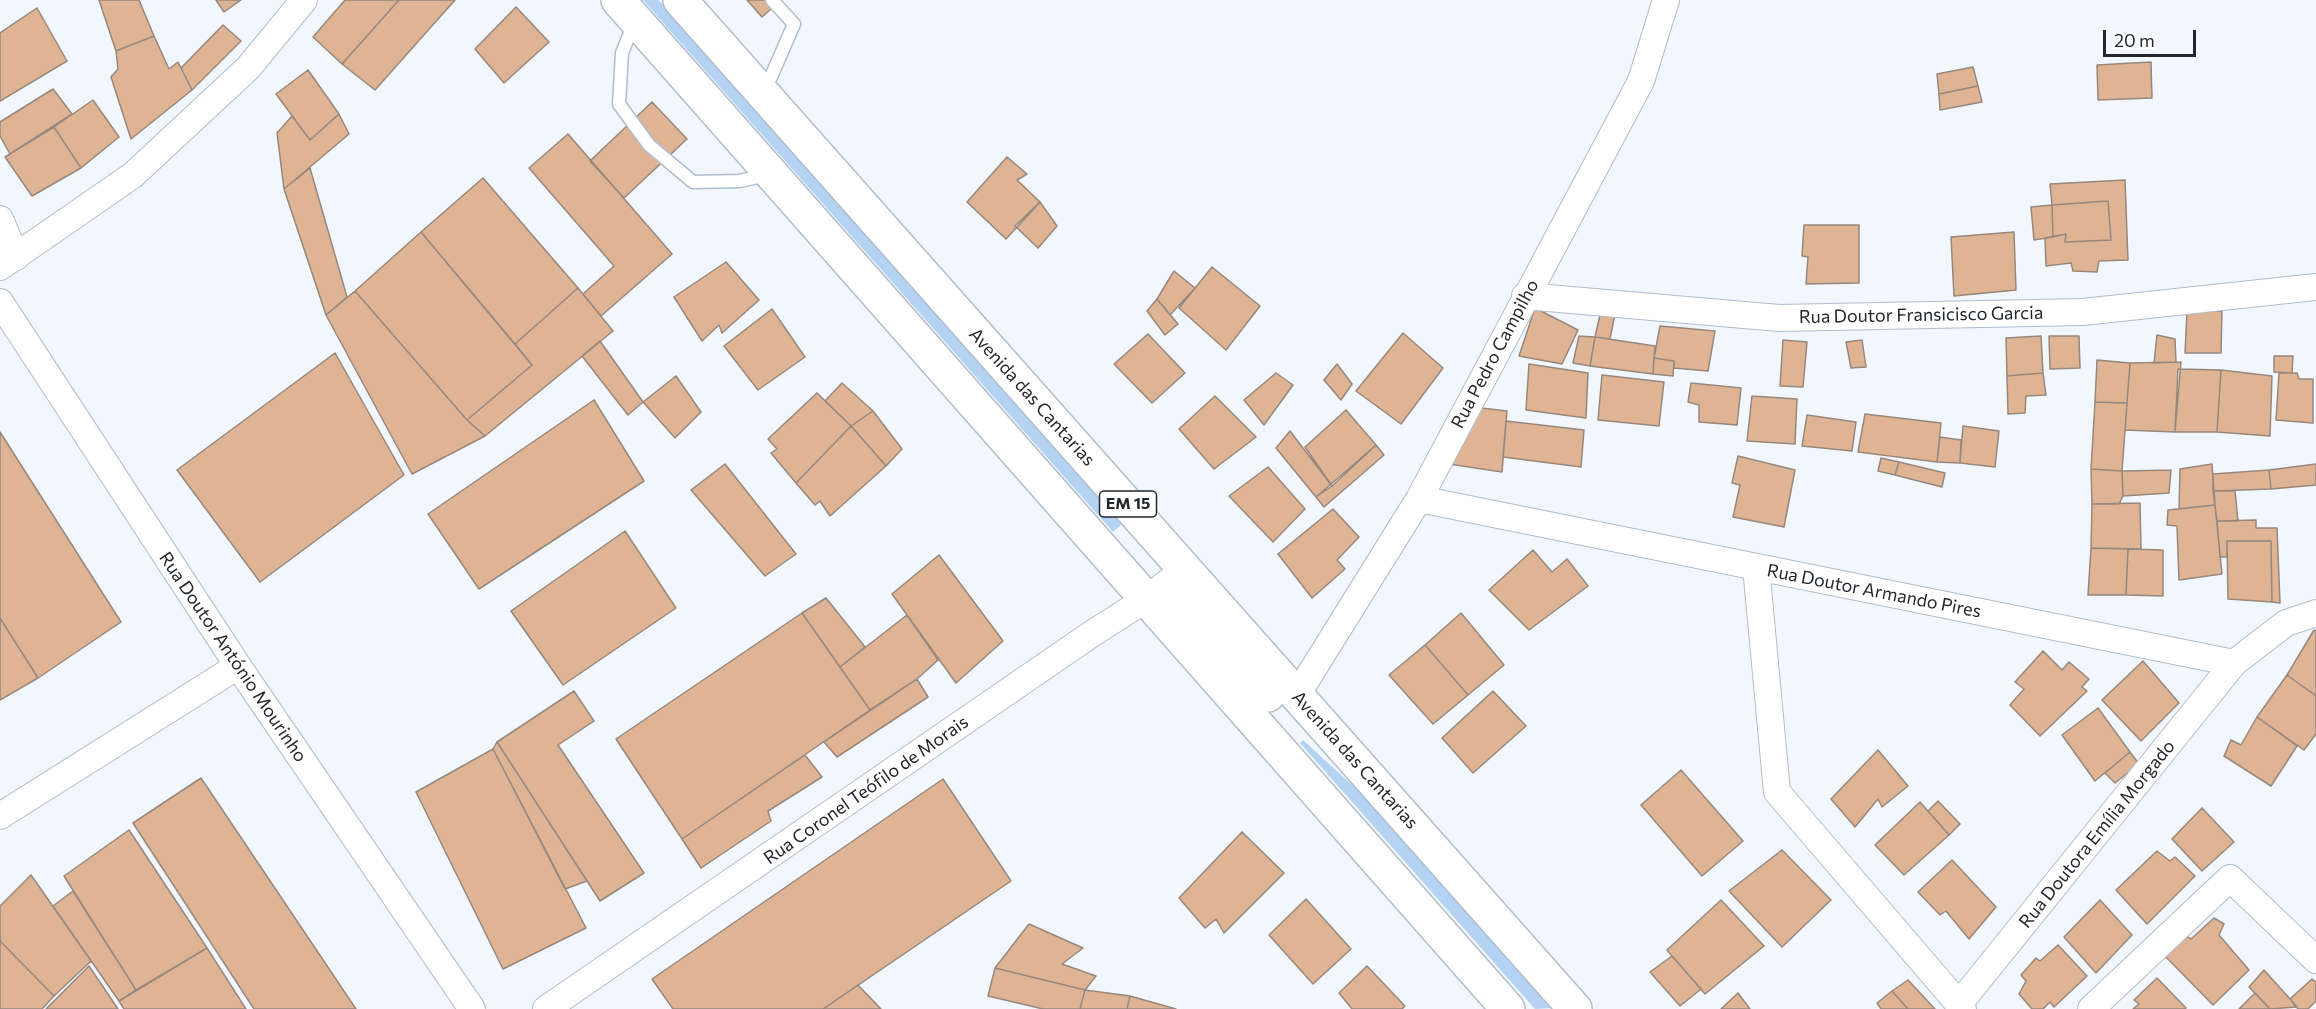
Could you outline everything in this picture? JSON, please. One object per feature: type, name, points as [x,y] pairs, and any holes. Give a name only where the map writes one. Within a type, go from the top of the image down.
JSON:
[{"type":"main road","name":"Avenida das Cantarias","points":[[680,0],[1575,1009]]},
{"type":"main road","name":"EM 15","points":[[627,9],[1145,600],[1508,1009]]},
{"type":"main road","points":[[1145,600],[1184,606],[1292,720],[1353,758]]},
{"type":"street","points":[[0,219],[8,262],[134,175],[248,68],[304,0]]},
{"type":"street","name":"Rua Pedro Campilho","points":[[1297,695],[1419,499],[1641,81],[1666,0]]},
{"type":"street","name":"Rua Doutor Fransicisco Garcia","points":[[1525,296],[1779,318],[2083,312],[2316,287]]},
{"type":"street","name":"Rua Doutor António Mourinho","points":[[0,302],[238,666],[472,1009]]},
{"type":"street","name":"Rua Doutor Armando Pires","points":[[1419,499],[2234,663]]},
{"type":"street","points":[[1756,567],[1777,792],[1961,1007]]},
{"type":"street","name":"Rua Coronel Teófilo de Morais","points":[[546,1009],[1093,633],[1145,600],[1185,569]]},
{"type":"street","points":[[2234,663],[2286,623],[2316,613]]},
{"type":"street","name":"Rua Doutora Emília Morgado","points":[[1961,1007],[2234,663]]},
{"type":"street","points":[[0,816],[238,666]]},
{"type":"street","points":[[2091,1009],[2230,878],[2316,960]]},
{"type":"lane","points":[[764,94],[794,24],[772,0]]},
{"type":"lane","points":[[627,9],[619,104],[649,145],[693,182],[739,181],[773,174]]},
{"type":"shaded area","points":[[643,0],[658,0],[671,12],[1122,524],[1113,532]]},
{"type":"shaded area","points":[[1303,740],[1364,796],[1552,1008],[1535,1009],[1300,743]]},
{"type":"building","points":[[99,0],[139,0],[154,36],[116,51]]},
{"type":"building","points":[[216,0],[241,0],[224,12]]},
{"type":"building","points":[[345,0],[399,0],[342,64],[313,37]]},
{"type":"building","points":[[399,0],[455,0],[375,90],[342,64]]},
{"type":"building","points":[[747,0],[781,0],[762,17]]},
{"type":"building","points":[[516,7],[549,42],[504,83],[475,49]]},
{"type":"building","points":[[37,8],[67,61],[0,101],[0,33]]},
{"type":"building","points":[[223,25],[241,41],[192,90],[181,68]]},
{"type":"building","points":[[154,36],[169,69],[178,62],[192,90],[131,139],[111,77],[118,69],[116,51]]},
{"type":"building","points":[[2151,62],[2152,98],[2098,100],[2097,65]]},
{"type":"building","points":[[1973,67],[1978,86],[1939,94],[1937,74]]},
{"type":"building","points":[[308,70],[339,114],[310,140],[276,94]]},
{"type":"building","points":[[1978,86],[1982,102],[1940,110],[1939,94]]},
{"type":"building","points":[[53,89],[72,114],[10,154],[0,136],[0,122]]},
{"type":"building","points":[[93,100],[119,137],[81,168],[54,127]]},
{"type":"building","points":[[652,102],[687,139],[624,198],[590,161]]},
{"type":"building","points":[[339,114],[349,134],[284,189],[277,133],[292,116],[310,140]]},
{"type":"building","points":[[54,127],[81,168],[32,196],[5,157]]},
{"type":"building","points":[[568,134],[672,254],[601,316],[583,294],[614,266],[529,168]]},
{"type":"building","points":[[1007,157],[1027,174],[1017,180],[1040,202],[1006,239],[967,202]]},
{"type":"building","points":[[310,168],[347,297],[326,315],[284,189]]},
{"type":"building","points":[[483,178],[578,288],[515,344],[421,232]]},
{"type":"building","points":[[2125,180],[2128,260],[2099,261],[2097,272],[2073,271],[2071,263],[2046,266],[2045,238],[2066,234],[2065,242],[2111,240],[2108,201],[2052,205],[2050,184]]},
{"type":"building","points":[[2108,201],[2111,240],[2065,242],[2066,234],[2053,237],[2052,205]]},
{"type":"building","points":[[1040,202],[1057,226],[1038,248],[1015,226]]},
{"type":"building","points":[[2052,205],[2053,237],[2034,240],[2031,207]]},
{"type":"building","points":[[1804,225],[1859,225],[1859,283],[1806,284],[1808,257],[1802,256]]},
{"type":"building","points":[[421,232],[532,365],[467,420],[355,291]]},
{"type":"building","points":[[2014,232],[2016,290],[1954,296],[1951,237]]},
{"type":"building","points":[[726,262],[759,300],[722,333],[719,325],[702,341],[674,297]]},
{"type":"building","points":[[1212,267],[1260,306],[1226,350],[1179,308]]},
{"type":"building","points":[[1174,271],[1195,288],[1170,315],[1157,299]]},
{"type":"building","points":[[578,288],[613,331],[485,436],[467,420],[532,365],[515,344]]},
{"type":"building","points":[[355,291],[467,420],[485,436],[412,474],[326,315]]},
{"type":"building","points":[[1157,299],[1178,324],[1165,335],[1147,311]]},
{"type":"building","points":[[1535,308],[1578,330],[1562,364],[1519,356]]},
{"type":"building","points":[[772,309],[805,357],[758,390],[724,346]]},
{"type":"building","points":[[2222,311],[2221,353],[2185,353],[2187,312]]},
{"type":"building","points":[[1615,314],[1610,339],[1595,337],[1600,315]]},
{"type":"building","points":[[1660,326],[1715,331],[1708,371],[1674,368],[1674,361],[1654,358]]},
{"type":"building","points":[[1403,333],[1443,368],[1401,424],[1356,391]]},
{"type":"building","points":[[1148,334],[1185,373],[1152,403],[1114,364]]},
{"type":"building","points":[[2157,335],[2175,339],[2176,362],[2154,363]]},
{"type":"building","points":[[1579,336],[1595,337],[1590,366],[1573,363]]},
{"type":"building","points":[[2041,336],[2043,373],[2007,376],[2006,338]]},
{"type":"building","points":[[2049,336],[2079,336],[2080,368],[2050,369]]},
{"type":"building","points":[[1595,337],[1655,346],[1653,374],[1590,366]]},
{"type":"building","points":[[1783,340],[1807,342],[1803,387],[1780,386]]},
{"type":"building","points":[[1862,340],[1866,367],[1851,368],[1846,342]]},
{"type":"building","points":[[600,341],[643,402],[628,415],[582,356]]},
{"type":"building","points":[[335,353],[404,475],[260,582],[177,470]]},
{"type":"building","points":[[2274,356],[2293,356],[2292,373],[2274,372]]},
{"type":"building","points":[[1654,358],[1674,361],[1673,376],[1653,374]]},
{"type":"building","points":[[2097,360],[2130,363],[2127,403],[2095,402]]},
{"type":"building","points":[[2181,362],[2175,432],[2125,430],[2130,363]]},
{"type":"building","points":[[1337,364],[1352,384],[1341,400],[1324,380]]},
{"type":"building","points":[[1529,364],[1588,373],[1586,418],[1526,410]]},
{"type":"building","points":[[2178,369],[2221,370],[2217,432],[2175,432]]},
{"type":"building","points":[[2221,370],[2272,376],[2270,436],[2217,432]]},
{"type":"building","points":[[1276,373],[1293,385],[1264,425],[1244,400]]},
{"type":"building","points":[[2043,373],[2046,395],[2026,396],[2025,413],[2008,414],[2007,376]]},
{"type":"building","points":[[2279,373],[2297,373],[2299,379],[2313,379],[2313,423],[2276,420]]},
{"type":"building","points":[[1602,375],[1664,382],[1659,426],[1598,420]]},
{"type":"building","points":[[676,376],[701,412],[675,438],[643,402]]},
{"type":"building","points":[[842,383],[873,411],[851,426],[825,401]]},
{"type":"building","points":[[1691,383],[1741,388],[1737,425],[1699,422],[1699,405],[1688,402]]},
{"type":"building","points":[[817,393],[851,426],[796,483],[771,453],[777,449],[768,439]]},
{"type":"building","points":[[1215,396],[1256,437],[1214,469],[1179,429]]},
{"type":"building","points":[[1752,396],[1797,399],[1795,444],[1747,441]]},
{"type":"building","points":[[594,400],[644,481],[479,589],[428,514]]},
{"type":"building","points":[[2095,402],[2127,403],[2122,471],[2091,469]]},
{"type":"building","points":[[1473,407],[1507,411],[1502,472],[1442,463]]},
{"type":"building","points":[[1346,410],[1376,445],[1332,486],[1305,447]]},
{"type":"building","points":[[873,411],[902,449],[886,466],[851,426]]},
{"type":"building","points":[[1865,414],[1941,423],[1937,462],[1858,452]]},
{"type":"building","points":[[1807,415],[1856,422],[1852,451],[1802,446]]},
{"type":"building","points":[[1506,421],[1584,430],[1581,467],[1503,457]]},
{"type":"building","points":[[851,426],[886,466],[830,516],[820,501],[815,505],[796,483]]},
{"type":"building","points":[[1963,426],[1999,431],[1995,467],[1960,463]]},
{"type":"building","points":[[1290,431],[1332,486],[1316,497],[1276,448]]},
{"type":"building","points":[[0,432],[121,622],[38,678],[0,618]]},
{"type":"building","points":[[1940,437],[1961,440],[1960,463],[1937,462]]},
{"type":"building","points":[[1376,445],[1384,455],[1324,507],[1316,497]]},
{"type":"building","points":[[1738,456],[1795,470],[1784,527],[1733,517],[1740,485],[1732,483]]},
{"type":"building","points":[[1881,458],[1899,462],[1895,475],[1878,471]]},
{"type":"building","points":[[1899,462],[1945,473],[1942,487],[1895,475]]},
{"type":"building","points":[[725,464],[796,554],[765,576],[691,490]]},
{"type":"building","points":[[2212,464],[2215,505],[2179,509],[2180,469]]},
{"type":"building","points":[[2316,464],[2316,485],[2271,489],[2269,470]]},
{"type":"building","points":[[1268,467],[1305,509],[1273,542],[1229,496]]},
{"type":"building","points":[[2091,469],[2122,471],[2123,496],[2119,504],[2092,504]]},
{"type":"building","points":[[2171,470],[2169,493],[2123,496],[2122,471]]},
{"type":"building","points":[[2269,470],[2271,489],[2213,491],[2213,474]]},
{"type":"building","points":[[2213,491],[2235,491],[2238,521],[2217,521]]},
{"type":"building","points":[[2140,503],[2141,549],[2091,548],[2092,504]]},
{"type":"building","points":[[2215,505],[2222,574],[2179,580],[2177,526],[2167,525],[2168,510]]},
{"type":"building","points":[[1333,509],[1359,537],[1337,560],[1345,569],[1312,598],[1278,554]]},
{"type":"building","points":[[2256,520],[2256,528],[2277,528],[2280,603],[2272,602],[2271,541],[2227,541],[2227,557],[2220,557],[2217,521]]},
{"type":"building","points":[[625,531],[676,608],[563,685],[511,611]]},
{"type":"building","points":[[2227,541],[2271,541],[2272,602],[2228,599]]},
{"type":"building","points":[[2091,548],[2128,549],[2126,595],[2088,595]]},
{"type":"building","points":[[2128,549],[2163,550],[2163,596],[2126,595]]},
{"type":"building","points":[[1533,550],[1552,572],[1567,559],[1588,586],[1529,630],[1489,590]]},
{"type":"building","points":[[939,555],[1003,641],[956,683],[892,594]]},
{"type":"building","points":[[826,598],[865,647],[840,667],[802,613]]},
{"type":"building","points":[[802,613],[870,710],[682,839],[616,739]]},
{"type":"building","points":[[1461,613],[1504,665],[1468,695],[1425,645]]},
{"type":"building","points":[[907,615],[938,660],[917,679],[870,710],[840,667]]},
{"type":"building","points":[[0,618],[38,678],[0,700]]},
{"type":"building","points":[[2314,630],[2316,631],[2316,696],[2287,675]]},
{"type":"building","points":[[1425,645],[1468,695],[1433,724],[1389,675]]},
{"type":"building","points":[[2043,651],[2062,670],[2069,662],[2089,679],[2082,687],[2087,691],[2040,736],[2010,705],[2024,689],[2015,682]]},
{"type":"building","points":[[2143,661],[2179,703],[2141,741],[2102,700]]},
{"type":"building","points":[[2287,675],[2316,696],[2316,734],[2304,750],[2257,717]]},
{"type":"building","points":[[917,679],[928,697],[837,757],[824,742]]},
{"type":"building","points":[[574,691],[594,721],[558,745],[644,873],[600,901],[497,742]]},
{"type":"building","points":[[1493,691],[1526,726],[1473,773],[1442,738]]},
{"type":"building","points":[[2098,708],[2130,752],[2095,781],[2062,735]]},
{"type":"building","points":[[2257,717],[2297,746],[2271,786],[2224,756],[2231,740],[2241,745]]},
{"type":"building","points":[[497,742],[587,881],[565,889],[493,749]]},
{"type":"building","points":[[493,749],[586,928],[503,969],[416,792]]},
{"type":"building","points":[[1878,750],[1908,786],[1882,807],[1878,799],[1855,827],[1831,799]]},
{"type":"building","points":[[2130,752],[2139,764],[2115,783],[2105,773]]},
{"type":"building","points":[[805,755],[822,777],[768,811],[771,821],[701,868],[682,839]]},
{"type":"building","points":[[1681,770],[1743,841],[1702,876],[1641,805]]},
{"type":"building","points":[[201,778],[356,1009],[254,1009],[133,823]]},
{"type":"building","points":[[943,779],[1011,881],[823,1009],[673,1009],[652,979]]},
{"type":"building","points":[[1938,801],[1960,824],[1949,835],[1928,811]]},
{"type":"building","points":[[1920,802],[1949,835],[1904,875],[1875,845]]},
{"type":"building","points":[[2202,808],[2234,842],[2202,871],[2172,839]]},
{"type":"building","points":[[129,830],[207,948],[136,990],[64,876]]},
{"type":"building","points":[[1242,832],[1284,873],[1224,933],[1216,919],[1205,928],[1179,898]]},
{"type":"building","points":[[1782,850],[1831,900],[1782,947],[1729,891]]},
{"type":"building","points":[[2157,851],[2170,861],[2175,857],[2195,876],[2147,924],[2116,890]]},
{"type":"building","points":[[1952,860],[1996,907],[1969,939],[1946,911],[1940,915],[1918,892]]},
{"type":"building","points":[[31,875],[91,961],[54,996],[0,941],[0,906]]},
{"type":"building","points":[[73,891],[136,990],[119,1001],[53,906]]},
{"type":"building","points":[[1306,899],[1351,949],[1313,984],[1269,935]]},
{"type":"building","points":[[1721,900],[1764,946],[1705,994],[1667,950]]},
{"type":"building","points":[[2100,900],[2132,935],[2096,973],[2064,937]]},
{"type":"building","points":[[2214,918],[2224,924],[2219,935],[2249,970],[2213,1005],[2162,953],[2181,932],[2191,939]]},
{"type":"building","points":[[1029,924],[1083,948],[1062,964],[1096,976],[1085,990],[995,968]]},
{"type":"building","points":[[0,941],[54,996],[42,1009],[0,1009]]},
{"type":"building","points":[[2058,945],[2087,976],[2054,1007],[2050,1002],[2043,1009],[2032,1009],[2019,994],[2026,981],[2021,975],[2036,958],[2040,961]]},
{"type":"building","points":[[207,948],[246,1009],[124,1009],[119,1001]]},
{"type":"building","points":[[1672,956],[1701,989],[1680,1006],[1650,972]]},
{"type":"building","points":[[89,966],[118,1009],[46,1009]]},
{"type":"building","points":[[1367,966],[1405,1006],[1402,1009],[1352,1009],[1339,993]]},
{"type":"building","points":[[995,968],[1085,990],[1080,1009],[1043,1009],[988,996]]},
{"type":"building","points":[[2264,970],[2297,1007],[2270,1009],[2249,987]]},
{"type":"building","points":[[2157,978],[2185,1009],[2133,1009],[2139,1004],[2134,1000]]},
{"type":"building","points":[[2312,979],[2316,982],[2316,1001],[2308,1009],[2298,1009],[2290,999]]},
{"type":"building","points":[[1908,980],[1935,1009],[1908,1009],[1892,991]]},
{"type":"building","points":[[858,985],[881,1009],[823,1009]]},
{"type":"building","points":[[1085,990],[1130,996],[1127,1009],[1080,1009]]},
{"type":"building","points":[[1892,991],[1908,1009],[1881,1009],[1877,1003]]},
{"type":"building","points":[[1738,993],[1750,1009],[1721,1009]]},
{"type":"building","points":[[2255,993],[2270,1009],[2239,1009]]},
{"type":"building","points":[[1130,996],[1176,1009],[1127,1009]]}]
